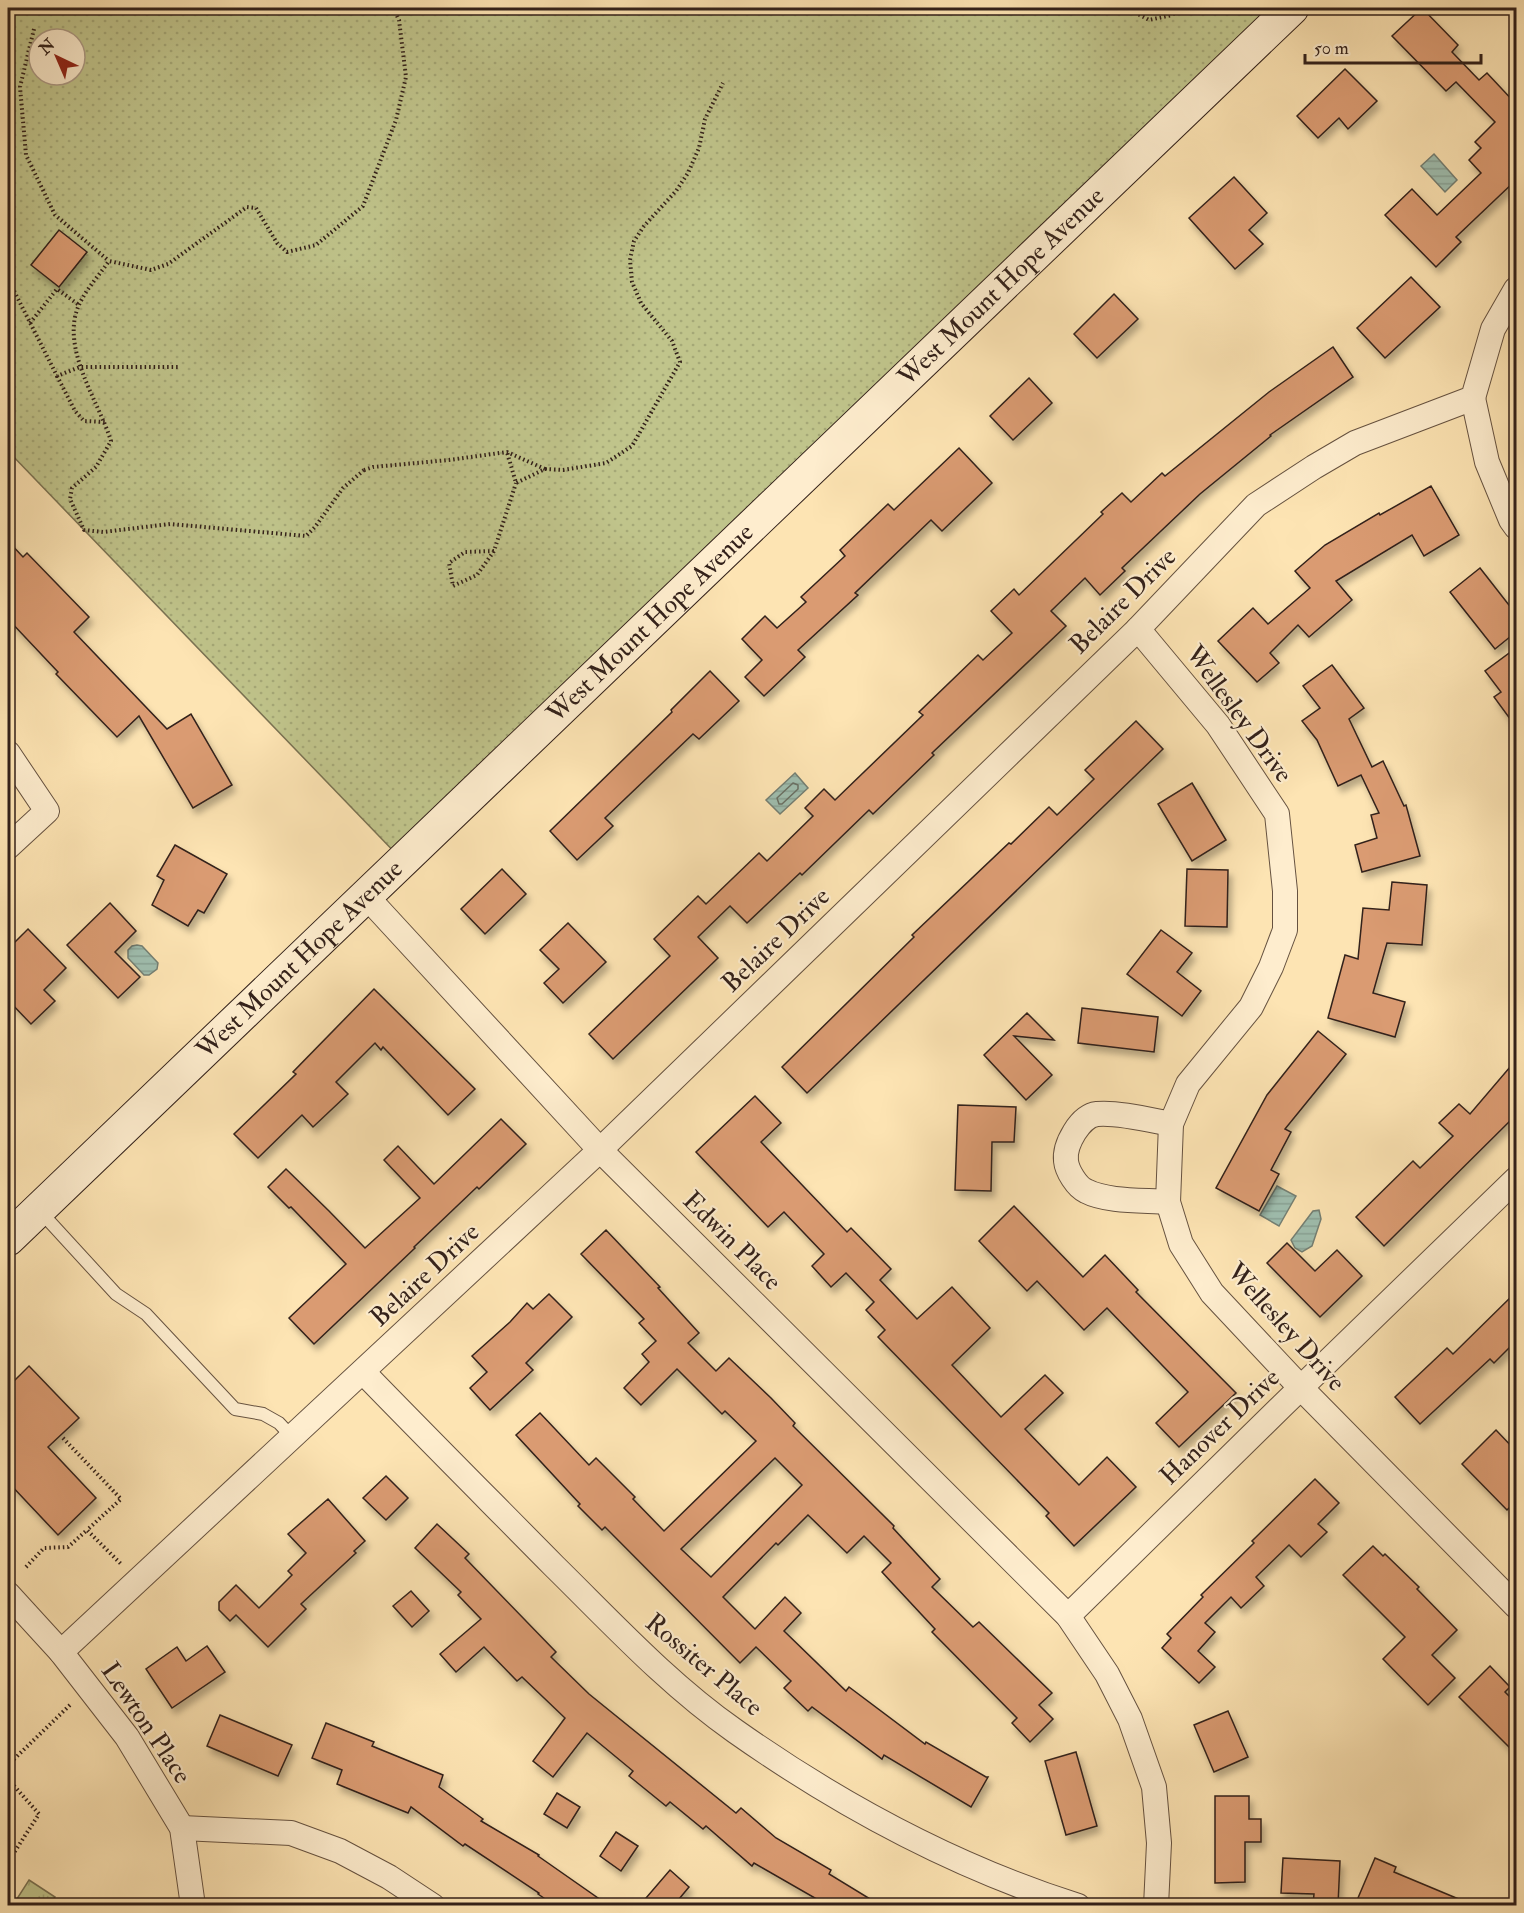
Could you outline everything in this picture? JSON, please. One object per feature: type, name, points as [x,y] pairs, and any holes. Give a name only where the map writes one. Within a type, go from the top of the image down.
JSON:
[{"type":"street","name":"West Mount Hope Avenue","points":[[8,1239],[1292,8]]},
{"type":"street","points":[[1516,289],[1493,329],[1473,398],[1487,462],[1516,527]]},
{"type":"street","name":"Belaire Drive","points":[[61,1652],[600,1150],[1138,629],[1256,505],[1314,466],[1355,443],[1473,398]]},
{"type":"street","name":"Wellesley Drive","points":[[1138,629],[1218,725],[1277,814],[1285,891],[1285,930],[1272,967],[1251,1007],[1188,1084],[1171,1124],[1168,1202],[1181,1244],[1212,1293],[1300,1388],[1516,1606]]},
{"type":"street","points":[[8,753],[47,811],[8,847]]},
{"type":"street","name":"Edwin Place","points":[[366,896],[600,1150],[1068,1616],[1107,1674],[1130,1719],[1154,1786],[1159,1843],[1156,1905]]},
{"type":"street","points":[[1168,1202],[1101,1197],[1083,1190],[1070,1173],[1065,1160],[1071,1138],[1081,1122],[1096,1114],[1171,1124]]},
{"type":"street","name":"Hanover Drive","points":[[1068,1616],[1516,1179]]},
{"type":"street","name":"Rossiter Place","points":[[363,1372],[618,1630],[683,1690],[734,1730],[802,1775],[882,1823],[958,1860],[1032,1891],[1078,1905]]},
{"type":"street","name":"Lewton Place","points":[[8,1594],[61,1652],[127,1737],[182,1828],[194,1905]]},
{"type":"street","points":[[182,1828],[291,1833],[340,1851],[389,1877],[433,1905]]},
{"type":"lane","points":[[38,1209],[116,1294],[146,1314],[235,1409],[263,1414],[279,1424],[292,1437]]},
{"type":"path","points":[[27,58],[20,87],[26,155],[55,215],[109,261],[151,270],[168,264],[248,207],[256,208],[277,243],[287,252],[316,244],[363,206],[396,120],[406,77],[399,20],[393,8]]},
{"type":"path","points":[[1127,8],[1149,20],[1172,15],[1180,8]]},
{"type":"path","points":[[109,261],[79,305],[73,329],[80,368],[105,422],[111,441],[96,467],[72,488],[70,499],[84,530],[103,532],[170,524],[306,536],[343,488],[364,470],[373,467],[507,452],[545,469],[563,470],[606,463],[632,446],[680,362],[672,341],[641,303],[632,282],[630,260],[634,241],[688,173],[699,148],[705,119],[723,83]]},
{"type":"path","points":[[8,279],[75,411],[84,421],[105,422]]},
{"type":"path","points":[[30,323],[57,289],[79,305]]},
{"type":"path","points":[[57,376],[80,368],[180,367]]},
{"type":"path","points":[[494,551],[465,552],[449,563],[453,586],[477,575],[494,551],[516,483],[507,452]]},
{"type":"path","points":[[516,483],[545,469]]},
{"type":"path","points":[[26,1567],[44,1548],[68,1547],[121,1499],[63,1438]]},
{"type":"path","points":[[87,1530],[126,1569]]},
{"type":"path","points":[[8,1764],[71,1704]]},
{"type":"path","points":[[8,1779],[39,1814],[8,1863]]},
{"type":"green space","points":[[8,8],[1296,8],[403,861],[8,451]]},
{"type":"green space","points":[[29,1880],[55,1897],[49,1905],[13,1905]]},
{"type":"water","points":[[1434,154],[1457,180],[1445,192],[1421,166]]},
{"type":"water","points":[[795,773],[808,788],[780,814],[766,800]]},
{"type":"water","points":[[137,945],[142,946],[158,963],[157,969],[149,975],[144,975],[128,958],[128,950]]},
{"type":"water","points":[[1277,1186],[1296,1196],[1279,1226],[1260,1215]]},
{"type":"water","points":[[1319,1210],[1321,1219],[1312,1246],[1302,1252],[1295,1248],[1291,1240],[1313,1211]]},
{"type":"building","points":[[1422,8],[1458,45],[1452,52],[1479,80],[1487,73],[1516,104],[1516,180],[1456,237],[1461,242],[1436,267],[1385,215],[1412,189],[1437,215],[1481,173],[1469,160],[1481,148],[1475,142],[1495,122],[1456,82],[1446,91],[1392,36]]},
{"type":"building","points":[[1345,69],[1377,101],[1348,129],[1339,118],[1318,138],[1297,116]]},
{"type":"building","points":[[1234,177],[1267,213],[1249,230],[1263,244],[1235,269],[1189,218]]},
{"type":"building","points":[[59,230],[87,252],[59,287],[31,265]]},
{"type":"building","points":[[1411,277],[1440,307],[1385,358],[1357,328]]},
{"type":"building","points":[[1114,294],[1138,319],[1097,358],[1074,334]]},
{"type":"building","points":[[1333,347],[1353,377],[1270,435],[1200,494],[1122,568],[1125,571],[1100,595],[1085,578],[1051,611],[1066,626],[932,753],[934,755],[873,814],[869,810],[802,875],[800,873],[747,923],[730,906],[698,937],[718,958],[613,1059],[589,1034],[670,956],[654,939],[698,896],[706,904],[759,853],[767,861],[813,816],[805,808],[824,789],[835,800],[923,715],[919,712],[978,655],[983,660],[1012,633],[991,611],[1014,589],[1019,595],[1122,493],[1131,502],[1162,473],[1165,476],[1269,392]]},
{"type":"building","points":[[1029,378],[1052,403],[1013,440],[990,416]]},
{"type":"building","points":[[959,448],[992,483],[942,531],[931,520],[855,593],[858,595],[798,650],[805,657],[764,696],[745,677],[762,660],[742,639],[765,616],[777,628],[806,602],[801,597],[845,556],[840,550],[888,504],[894,510]]},
{"type":"building","points":[[1431,486],[1459,535],[1424,556],[1412,535],[1336,581],[1352,600],[1309,637],[1298,625],[1270,653],[1279,663],[1257,682],[1218,641],[1253,608],[1268,624],[1310,588],[1295,571],[1325,545]]},
{"type":"building","points":[[8,541],[23,557],[27,553],[89,617],[74,632],[167,729],[191,714],[232,785],[193,808],[139,716],[117,737],[56,674],[58,672],[8,619]]},
{"type":"building","points":[[1480,568],[1516,614],[1516,632],[1495,649],[1450,592]]},
{"type":"building","points":[[1516,648],[1516,727],[1494,697],[1501,692],[1485,671]]},
{"type":"building","points":[[1332,665],[1364,708],[1349,719],[1372,767],[1383,761],[1404,806],[1406,805],[1420,856],[1362,872],[1355,845],[1377,838],[1371,815],[1379,813],[1361,775],[1338,786],[1317,740],[1302,721],[1320,708],[1303,686]]},
{"type":"building","points":[[710,671],[739,701],[699,739],[693,734],[605,818],[613,826],[577,860],[550,831],[672,712],[671,710]]},
{"type":"building","points":[[1136,721],[1163,749],[807,1093],[782,1067],[914,937],[912,935],[1009,843],[1011,844],[1049,807],[1057,815],[1094,779],[1085,770]]},
{"type":"building","points":[[1192,783],[1226,840],[1192,861],[1158,804]]},
{"type":"building","points":[[175,845],[227,874],[204,913],[198,910],[188,926],[152,905],[164,880],[157,876]]},
{"type":"building","points":[[502,869],[526,894],[485,934],[461,909]]},
{"type":"building","points":[[1187,869],[1228,870],[1227,927],[1185,926]]},
{"type":"building","points":[[1392,882],[1427,885],[1422,945],[1387,943],[1373,993],[1405,1002],[1395,1037],[1328,1018],[1345,955],[1358,959],[1363,908],[1389,910]]},
{"type":"building","points":[[110,903],[136,931],[115,952],[140,977],[118,998],[67,945]]},
{"type":"building","points":[[568,923],[606,962],[563,1003],[544,983],[559,969],[540,950]]},
{"type":"building","points":[[28,929],[66,968],[44,990],[55,1001],[31,1024],[8,1000],[8,949]]},
{"type":"building","points":[[1161,930],[1192,953],[1177,972],[1201,991],[1182,1016],[1127,974]]},
{"type":"building","points":[[374,989],[475,1089],[448,1115],[383,1047],[381,1050],[375,1043],[336,1082],[348,1094],[313,1127],[302,1115],[258,1158],[234,1134],[296,1074],[293,1072]]},
{"type":"building","points":[[1082,1008],[1158,1017],[1154,1052],[1078,1043]]},
{"type":"building","points":[[1027,1013],[1054,1040],[1014,1036],[1052,1075],[1026,1100],[984,1055]]},
{"type":"building","points":[[1318,1031],[1346,1054],[1285,1129],[1291,1132],[1271,1170],[1279,1174],[1259,1211],[1216,1188],[1267,1095]]},
{"type":"building","points":[[1516,1060],[1516,1115],[1384,1246],[1356,1217],[1413,1161],[1420,1168],[1453,1136],[1439,1123],[1459,1104],[1470,1114]]},
{"type":"building","points":[[755,1096],[781,1123],[761,1142],[847,1232],[851,1228],[891,1269],[880,1280],[917,1319],[952,1287],[990,1328],[952,1365],[1001,1417],[1045,1375],[1063,1393],[1025,1429],[1079,1485],[1107,1457],[1136,1487],[1074,1546],[1046,1516],[1049,1513],[878,1337],[885,1330],[866,1310],[874,1302],[846,1273],[831,1287],[812,1266],[824,1254],[784,1212],[768,1227],[696,1152]]},
{"type":"building","points":[[958,1105],[1016,1107],[1014,1142],[992,1142],[991,1191],[955,1190]]},
{"type":"building","points":[[501,1119],[526,1144],[479,1189],[477,1187],[314,1344],[289,1318],[346,1264],[291,1207],[289,1208],[268,1187],[286,1169],[365,1248],[420,1198],[384,1160],[398,1146],[434,1184]]},
{"type":"building","points":[[1014,1206],[1083,1277],[1105,1255],[1138,1290],[1136,1292],[1236,1393],[1179,1447],[1156,1423],[1188,1392],[1107,1308],[1084,1330],[1037,1281],[1027,1291],[979,1241]]},
{"type":"building","points":[[606,1230],[660,1287],[658,1288],[699,1333],[688,1343],[716,1371],[729,1358],[771,1398],[795,1423],[793,1426],[894,1526],[893,1528],[940,1579],[932,1587],[973,1627],[979,1622],[1052,1693],[1039,1705],[1053,1719],[1030,1742],[1012,1723],[1017,1718],[932,1632],[935,1629],[882,1572],[891,1563],[864,1536],[847,1553],[808,1515],[778,1545],[776,1543],[723,1597],[755,1629],[785,1597],[801,1613],[784,1631],[846,1691],[849,1687],[925,1744],[926,1742],[988,1777],[971,1807],[884,1755],[882,1759],[812,1707],[808,1711],[784,1688],[791,1681],[756,1647],[740,1663],[605,1527],[602,1530],[578,1506],[580,1504],[516,1435],[540,1413],[589,1465],[596,1458],[635,1497],[633,1499],[664,1531],[756,1441],[725,1411],[722,1414],[677,1369],[641,1405],[624,1388],[649,1362],[642,1354],[656,1341],[639,1323],[644,1319],[581,1254]],"holes":[[[775,1458],[802,1485],[711,1577],[681,1549]]]},
{"type":"building","points":[[1287,1243],[1315,1271],[1337,1250],[1362,1276],[1320,1317],[1267,1263]]},
{"type":"building","points":[[1516,1292],[1516,1341],[1494,1363],[1490,1359],[1420,1424],[1395,1397],[1447,1348],[1453,1354]]},
{"type":"building","points":[[549,1294],[572,1317],[526,1363],[533,1370],[490,1410],[470,1388],[487,1372],[472,1356],[510,1322],[527,1303],[533,1309]]},
{"type":"building","points":[[29,1366],[79,1418],[48,1447],[96,1498],[58,1535],[8,1482],[8,1387]]},
{"type":"building","points":[[1496,1430],[1516,1451],[1516,1501],[1507,1510],[1462,1464]]},
{"type":"building","points":[[386,1476],[408,1498],[386,1520],[363,1498]]},
{"type":"building","points":[[1315,1479],[1339,1503],[1318,1524],[1327,1532],[1301,1557],[1289,1545],[1256,1577],[1264,1586],[1241,1608],[1231,1597],[1205,1623],[1215,1632],[1198,1651],[1215,1667],[1199,1683],[1162,1648],[1171,1638],[1167,1634],[1203,1597],[1201,1595],[1254,1543],[1252,1541]]},
{"type":"building","points":[[328,1499],[365,1541],[354,1551],[356,1553],[301,1604],[306,1609],[268,1647],[236,1615],[230,1621],[219,1610],[219,1602],[236,1585],[259,1608],[292,1575],[288,1571],[306,1553],[288,1534]]},
{"type":"building","points":[[437,1524],[469,1554],[465,1558],[556,1652],[551,1657],[589,1694],[736,1813],[741,1808],[776,1838],[831,1870],[829,1874],[880,1905],[827,1905],[754,1863],[752,1866],[706,1826],[703,1829],[670,1802],[666,1806],[629,1776],[633,1771],[587,1733],[553,1777],[533,1761],[565,1718],[522,1677],[517,1681],[484,1647],[456,1672],[440,1654],[481,1619],[458,1595],[461,1592],[415,1548]]},
{"type":"building","points":[[1373,1546],[1383,1556],[1385,1554],[1419,1587],[1417,1589],[1457,1630],[1432,1655],[1455,1678],[1428,1705],[1383,1659],[1405,1637],[1343,1575]]},
{"type":"building","points":[[411,1591],[429,1611],[412,1627],[393,1606]]},
{"type":"building","points":[[207,1646],[225,1672],[172,1708],[146,1669],[177,1647],[186,1661]]},
{"type":"building","points":[[1490,1666],[1510,1687],[1505,1692],[1516,1703],[1516,1754],[1459,1697]]},
{"type":"building","points":[[1228,1711],[1248,1757],[1214,1772],[1194,1725]]},
{"type":"building","points":[[220,1715],[292,1745],[278,1776],[207,1746]]},
{"type":"building","points":[[326,1723],[374,1742],[372,1746],[443,1775],[439,1787],[483,1819],[481,1821],[539,1855],[608,1905],[554,1905],[465,1844],[463,1846],[411,1807],[408,1813],[337,1784],[342,1770],[312,1758]]},
{"type":"building","points":[[1076,1752],[1097,1826],[1066,1835],[1045,1761]]},
{"type":"building","points":[[557,1793],[580,1807],[567,1828],[544,1814]]},
{"type":"building","points":[[1215,1796],[1249,1796],[1249,1819],[1261,1819],[1261,1842],[1245,1842],[1245,1882],[1215,1883]]},
{"type":"building","points":[[616,1832],[638,1846],[621,1871],[600,1856]]},
{"type":"building","points":[[1283,1858],[1340,1861],[1338,1905],[1313,1905],[1314,1894],[1281,1893]]},
{"type":"building","points":[[1375,1858],[1396,1867],[1394,1872],[1473,1905],[1355,1905]]},
{"type":"building","points":[[670,1870],[689,1887],[674,1905],[640,1905]]}]
